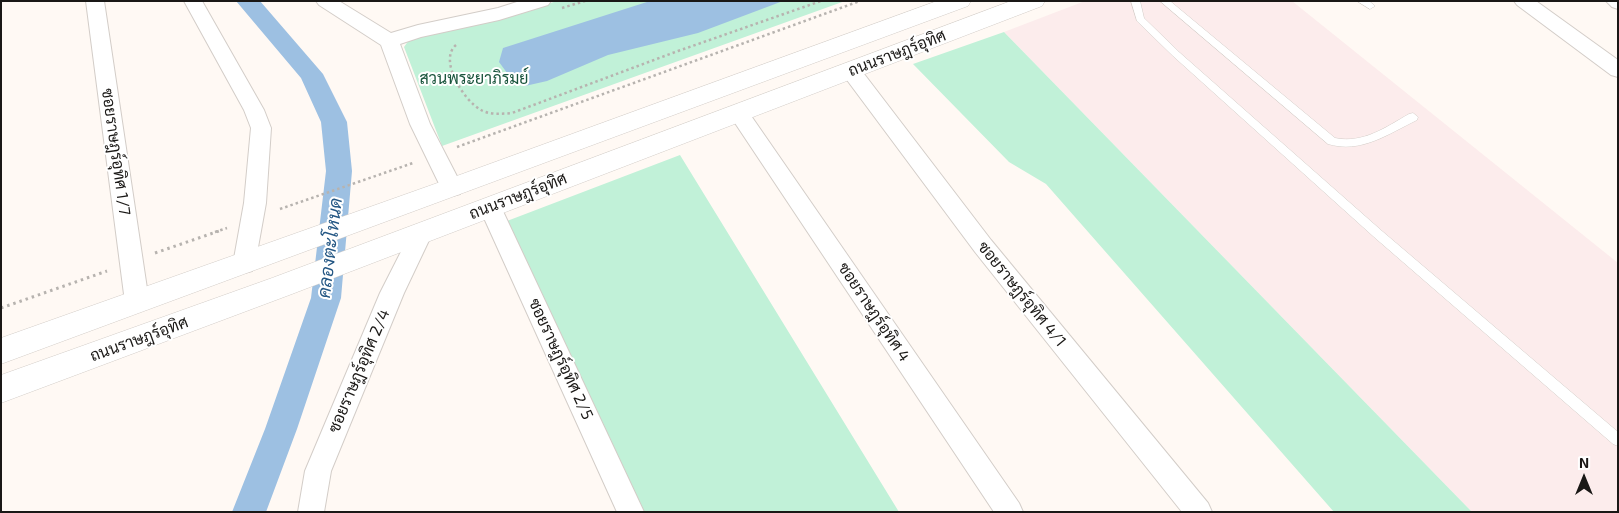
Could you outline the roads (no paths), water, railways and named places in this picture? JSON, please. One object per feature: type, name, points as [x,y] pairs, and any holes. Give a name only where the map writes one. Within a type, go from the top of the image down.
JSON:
[{"type":"main road","name":"ถนนราษฎร์อุทิศ","points":[[1,389],[282,286],[1034,1]]},
{"type":"main road","name":"ถนนราษฎร์อุทิศ","points":[[1,350],[452,188],[953,2]]},
{"type":"street","name":"ซอยราษฎร์อุทิศ 1/7","points":[[94,1],[137,302]]},
{"type":"street","points":[[193,1],[254,110],[260,128],[255,203],[244,264]]},
{"type":"street","points":[[325,1],[389,41],[400,76],[420,124],[452,188]]},
{"type":"street","points":[[1523,1],[1618,70]]},
{"type":"street","points":[[389,41],[496,8],[550,5]]},
{"type":"street","name":"ซอยราษฎร์อุทิศ 4/1","points":[[851,71],[983,246],[1199,512]]},
{"type":"street","name":"ซอยราษฎร์อุทิศ 4","points":[[738,112],[1010,512]]},
{"type":"street","name":"ซอยราษฎร์อุทิศ 2/5","points":[[490,207],[631,512]]},
{"type":"street","name":"ซอยราษฎร์อุทิศ 2/4","points":[[311,512],[318,470],[392,293],[409,238]]},
{"type":"lane","points":[[1135,1],[1140,19],[1176,54],[1378,234],[1618,440]]},
{"type":"lane","points":[[1164,1],[1332,140],[1345,145],[1362,144],[1413,117]]},
{"type":"lane","points":[[1361,1],[1370,6]]},
{"type":"water","points":[[650,1],[783,1],[698,33],[608,55],[547,81],[525,86],[513,81],[499,62],[503,48]]},
{"type":"waterway","name":"คลองตะโหนด","points":[[247,1],[311,74],[334,122],[339,171],[326,298],[281,429],[249,512]]},
{"type":"park label","name":"สวนพระยาภิรมย์","points":[[474,79]]}]
